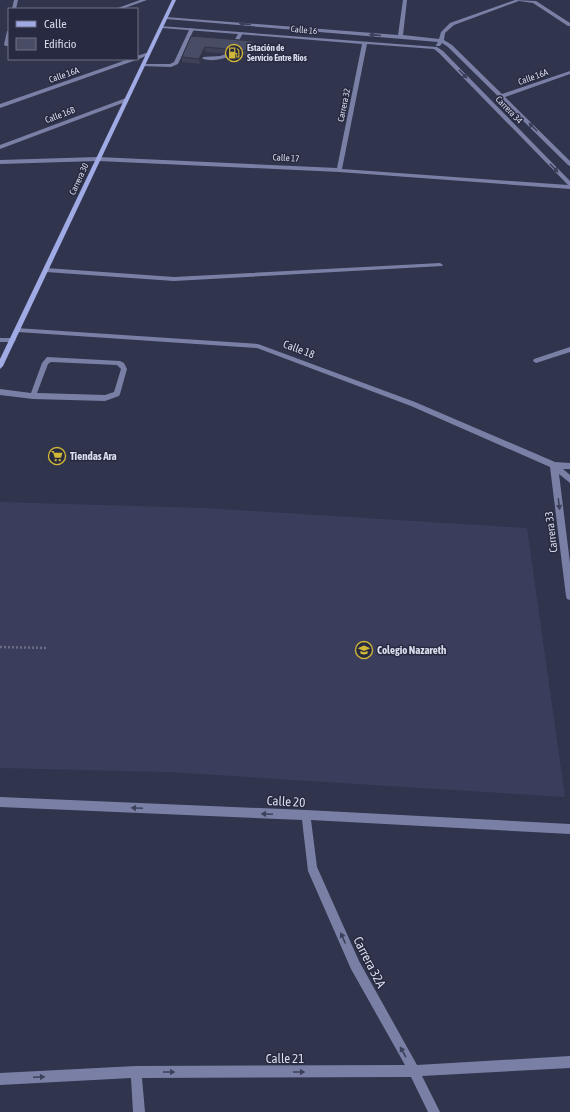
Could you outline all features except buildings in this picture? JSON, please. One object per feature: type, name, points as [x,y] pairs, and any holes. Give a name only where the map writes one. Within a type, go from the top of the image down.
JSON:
[{"type":"main road","name":"Carrera 30","points":[[0,366],[174,0]]},
{"type":"street","points":[[120,8],[145,0]]},
{"type":"street","points":[[400,37],[405,0]]},
{"type":"street","points":[[435,48],[441,41],[443,32],[452,24],[519,0],[534,2],[570,25]]},
{"type":"street","name":"Calle 16","points":[[166,18],[441,41]]},
{"type":"street","name":"Calle 16","points":[[162,27],[435,48]]},
{"type":"street","points":[[143,65],[170,66],[176,63],[182,57],[192,29]]},
{"type":"street","points":[[234,45],[241,33]]},
{"type":"street","name":"Carrera 34","points":[[441,41],[450,46],[570,164]]},
{"type":"street","name":"Carrera 32","points":[[339,170],[365,43]]},
{"type":"street","points":[[0,47],[8,45]]},
{"type":"street","name":"Carrera 34","points":[[435,48],[441,52],[570,185]]},
{"type":"street","points":[[138,58],[148,54]]},
{"type":"street","points":[[203,58],[224,58],[229,54]]},
{"type":"street","name":"Calle 16A","points":[[0,106],[131,60]]},
{"type":"street","name":"Calle 16A","points":[[502,96],[570,72]]},
{"type":"street","name":"Calle 16B","points":[[0,147],[126,100]]},
{"type":"street","name":"Calle 17","points":[[0,162],[98,159],[339,170],[570,185]]},
{"type":"street","points":[[46,270],[174,279],[440,265]]},
{"type":"street","name":"Calle 18","points":[[18,330],[258,346],[413,404],[554,465]]},
{"type":"street","points":[[0,340],[13,340]]},
{"type":"street","points":[[536,361],[570,349]]},
{"type":"street","points":[[0,392],[33,396],[105,398],[117,394],[124,369],[122,365],[118,363],[49,359],[45,363],[33,396]]},
{"type":"street","points":[[554,465],[570,466]]},
{"type":"street","points":[[554,465],[570,480]]},
{"type":"street","name":"Carrera 33","points":[[554,465],[570,596]]},
{"type":"street","name":"Calle 20","points":[[0,802],[306,815],[570,829]]},
{"type":"street","name":"Carrera 32A","points":[[306,815],[312,867],[355,965],[414,1071],[434,1112]]},
{"type":"street","name":"Calle 21","points":[[0,1079],[136,1072],[414,1071],[570,1062]]},
{"type":"street","points":[[136,1072],[139,1112]]},
{"type":"path","points":[[0,647],[46,648]]},
{"type":"shaded area","name":"Colegio Nazareth","points":[[0,502],[204,508],[527,528],[565,797],[168,772],[0,768]]},
{"type":"place","name":"Estación de Servicio Entre Ríos","points":[[234,53]]},
{"type":"place","name":"Tiendas Ara","points":[[57,456]]},
{"type":"place","name":"Colegio Nazareth","points":[[364,650]]}]
